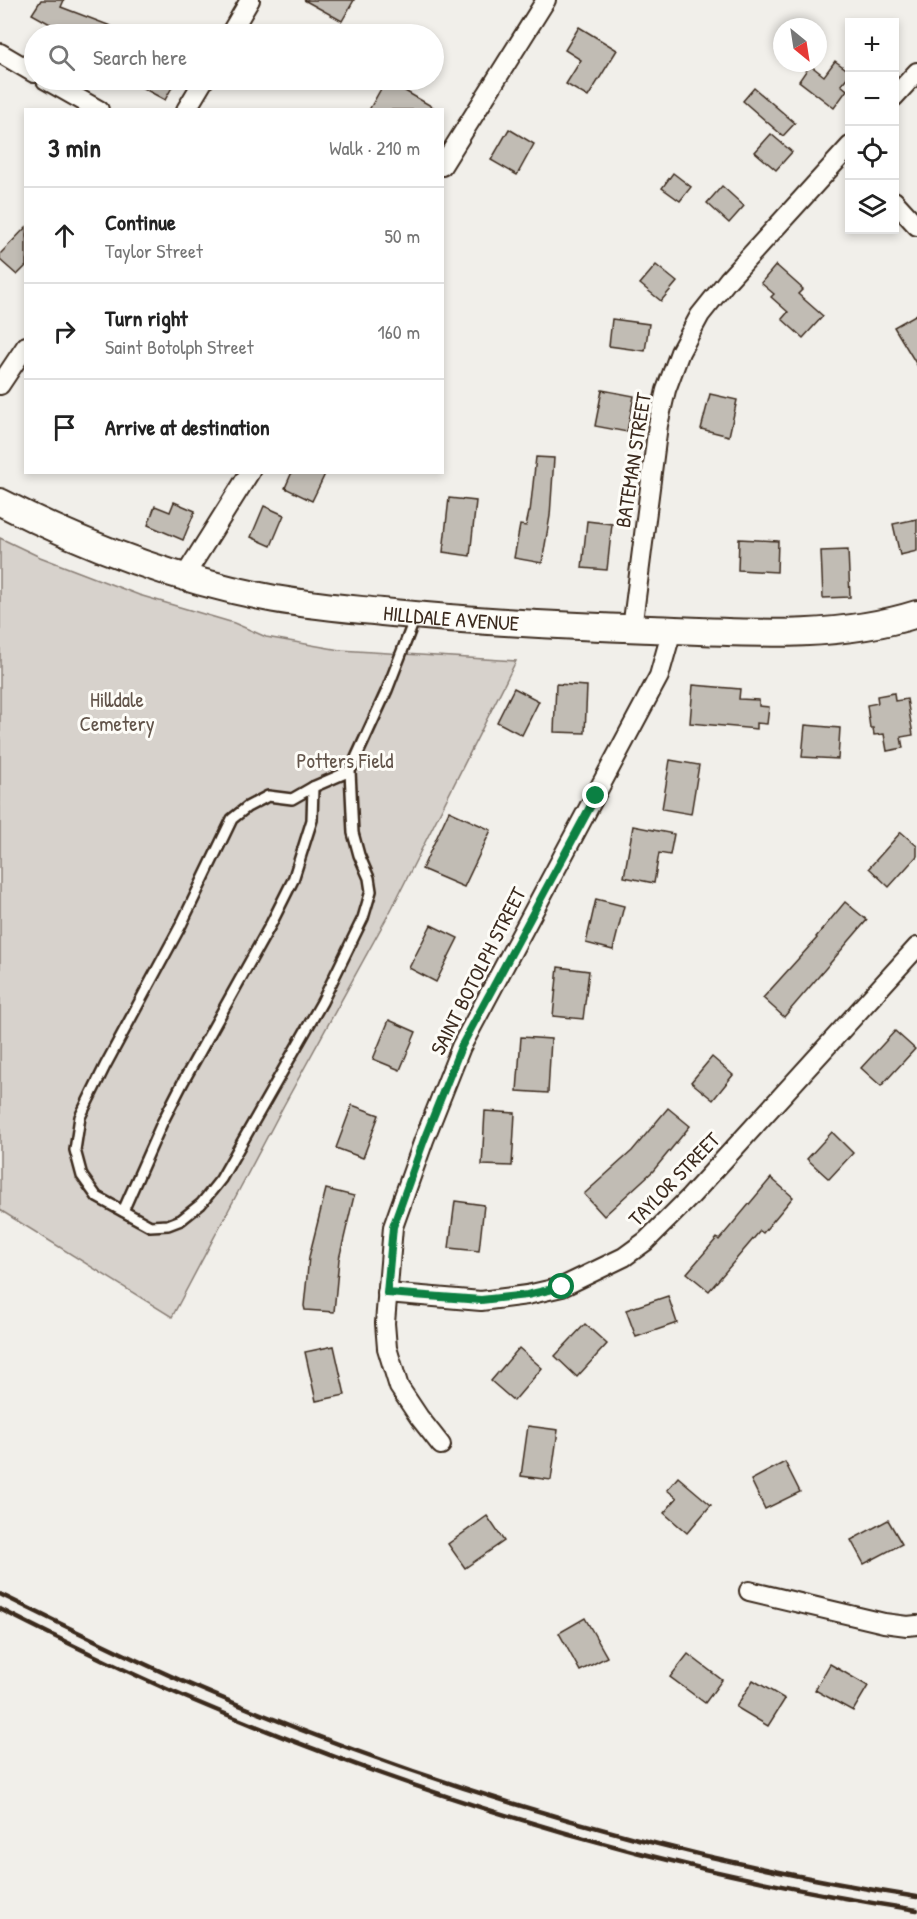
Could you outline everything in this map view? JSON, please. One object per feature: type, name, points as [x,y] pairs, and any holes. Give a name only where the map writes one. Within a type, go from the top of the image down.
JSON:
[{"type":"main road","name":"HILLDALE AVENUE","points":[[0,502],[38,522],[89,544],[184,577],[266,598],[310,605],[416,616],[532,624],[795,633],[864,626],[917,614]]},
{"type":"street","points":[[236,24],[250,0]]},
{"type":"street","points":[[444,163],[546,0]]},
{"type":"street","points":[[0,53],[24,67]]},
{"type":"street","points":[[899,92],[917,72]]},
{"type":"street","points":[[64,90],[95,108]]},
{"type":"street","points":[[187,108],[198,90]]},
{"type":"street","name":"BATEMAN STREET","points":[[632,629],[658,425],[666,390],[680,352],[700,315],[728,280],[845,154]]},
{"type":"street","points":[[899,206],[917,226]]},
{"type":"street","points":[[0,385],[24,349]]},
{"type":"street","points":[[184,577],[249,474]]},
{"type":"street","name":"SAINT BOTOLPH STREET","points":[[441,1444],[418,1418],[399,1387],[387,1348],[385,1323],[393,1227],[461,1047],[659,676],[672,630]]},
{"type":"street","name":"TAYLOR STREET","points":[[387,1293],[481,1300],[527,1295],[562,1287],[624,1257],[646,1241],[690,1197],[917,947]]},
{"type":"street","points":[[749,1591],[884,1623],[917,1625]]},
{"type":"lane","points":[[350,771],[292,799],[268,796],[247,807],[232,819],[182,925],[105,1066],[80,1117],[75,1150],[82,1176],[97,1197],[123,1210],[132,1218],[150,1226],[168,1225],[181,1220],[201,1204],[221,1179],[322,1002],[363,918],[371,891],[369,878],[353,833],[350,771],[387,690],[416,616]]},
{"type":"lane","points":[[123,1210],[178,1092],[293,880],[312,820],[313,787]]},
{"type":"green space","name":"Potters Field","points":[[0,538],[40,557],[139,595],[234,623],[266,637],[340,650],[516,661],[392,908],[172,1317],[0,1210]]},
{"type":"building","points":[[41,0],[64,0],[61,7],[105,24],[50,24],[32,14]]},
{"type":"building","points":[[304,0],[354,0],[342,21]]},
{"type":"building","points":[[579,27],[617,50],[588,97],[566,84],[581,60],[565,50]]},
{"type":"building","points":[[835,61],[845,68],[845,80],[841,85],[845,88],[845,93],[834,108],[799,81],[805,72],[819,72],[824,76]]},
{"type":"building","points":[[754,88],[795,123],[783,136],[743,101]]},
{"type":"building","points":[[146,90],[170,90],[165,100]]},
{"type":"building","points":[[380,90],[403,90],[435,108],[370,108]]},
{"type":"building","points":[[509,129],[534,144],[517,175],[491,160]]},
{"type":"building","points":[[771,134],[792,152],[776,170],[755,152]]},
{"type":"building","points":[[673,173],[691,187],[680,201],[662,188]]},
{"type":"building","points":[[722,186],[744,206],[729,223],[707,203]]},
{"type":"building","points":[[24,229],[24,268],[17,275],[0,260],[0,254]]},
{"type":"building","points":[[656,265],[677,282],[661,301],[640,284]]},
{"type":"building","points":[[776,265],[803,289],[798,294],[823,316],[803,338],[782,319],[788,312],[771,297],[774,294],[761,283]]},
{"type":"building","points":[[917,314],[917,365],[894,327]]},
{"type":"building","points":[[612,319],[649,324],[645,351],[609,346]]},
{"type":"building","points":[[602,390],[634,396],[627,432],[595,426]]},
{"type":"building","points":[[710,394],[737,400],[729,436],[701,429]]},
{"type":"building","points":[[536,457],[554,458],[550,516],[542,563],[514,558],[520,525],[526,526],[530,512]]},
{"type":"building","points":[[291,474],[325,474],[312,501],[285,488]]},
{"type":"building","points":[[449,498],[476,501],[470,556],[443,552]]},
{"type":"building","points":[[174,502],[195,511],[183,540],[148,525],[155,506],[170,512]]},
{"type":"building","points":[[264,506],[284,515],[271,546],[251,537]]},
{"type":"building","points":[[917,519],[917,551],[900,555],[893,524]]},
{"type":"building","points":[[587,521],[612,524],[607,570],[582,568]]},
{"type":"building","points":[[739,539],[778,541],[777,572],[738,570]]},
{"type":"building","points":[[848,550],[850,597],[823,598],[821,551]]},
{"type":"building","points":[[556,684],[587,686],[585,733],[554,732]]},
{"type":"building","points":[[693,685],[740,689],[739,699],[759,700],[759,706],[769,707],[767,724],[757,723],[757,729],[690,723]]},
{"type":"building","points":[[514,688],[539,701],[522,735],[497,722]]},
{"type":"building","points":[[894,693],[895,701],[907,699],[913,735],[901,737],[903,748],[887,751],[884,734],[874,735],[873,728],[870,728],[867,705],[878,703],[877,696]]},
{"type":"building","points":[[805,725],[840,728],[838,759],[802,757]]},
{"type":"building","points":[[670,760],[699,765],[691,814],[662,809]]},
{"type":"building","points":[[449,811],[491,830],[464,887],[422,869]]},
{"type":"building","points":[[633,826],[674,834],[670,855],[659,853],[654,883],[624,877]]},
{"type":"building","points":[[901,832],[917,846],[917,856],[889,887],[869,868]]},
{"type":"building","points":[[596,899],[624,906],[613,950],[586,943]]},
{"type":"building","points":[[845,902],[867,920],[784,1017],[763,998],[817,938]]},
{"type":"building","points":[[431,925],[458,938],[436,982],[409,968]]},
{"type":"building","points":[[558,967],[589,971],[583,1019],[553,1016]]},
{"type":"building","points":[[389,1020],[416,1032],[400,1070],[373,1059]]},
{"type":"building","points":[[895,1031],[915,1049],[881,1086],[861,1068]]},
{"type":"building","points":[[521,1037],[551,1039],[548,1093],[517,1091]]},
{"type":"building","points":[[712,1057],[733,1075],[713,1100],[691,1082]]},
{"type":"building","points":[[352,1105],[379,1115],[363,1158],[336,1148]]},
{"type":"building","points":[[668,1108],[690,1126],[653,1171],[604,1216],[584,1194],[632,1151]]},
{"type":"building","points":[[485,1111],[515,1113],[512,1166],[482,1165]]},
{"type":"building","points":[[832,1132],[853,1153],[829,1179],[807,1159]]},
{"type":"building","points":[[771,1178],[793,1197],[763,1233],[760,1231],[709,1291],[687,1273],[717,1238],[719,1240]]},
{"type":"building","points":[[326,1189],[354,1196],[339,1259],[334,1312],[305,1310],[304,1306],[309,1257]]},
{"type":"building","points":[[455,1201],[484,1205],[479,1251],[449,1248]]},
{"type":"building","points":[[668,1296],[677,1323],[636,1337],[626,1310]]},
{"type":"building","points":[[585,1324],[607,1344],[577,1377],[555,1356]]},
{"type":"building","points":[[334,1346],[345,1395],[316,1401],[305,1352]]},
{"type":"building","points":[[519,1348],[542,1368],[514,1401],[491,1381]]},
{"type":"building","points":[[528,1426],[558,1430],[551,1480],[521,1476]]},
{"type":"building","points":[[785,1462],[800,1492],[765,1509],[751,1480]]},
{"type":"building","points":[[678,1477],[711,1505],[687,1533],[664,1513],[677,1498],[667,1490]]},
{"type":"building","points":[[487,1516],[504,1541],[465,1568],[448,1544]]},
{"type":"building","points":[[888,1520],[902,1544],[864,1564],[851,1540]]},
{"type":"building","points":[[585,1618],[607,1657],[580,1671],[559,1633]]},
{"type":"building","points":[[688,1654],[722,1680],[705,1703],[670,1677]]},
{"type":"building","points":[[830,1664],[868,1686],[853,1711],[815,1690]]},
{"type":"building","points":[[753,1680],[785,1699],[768,1726],[736,1707]]},
{"type":"railway","points":[[0,1594],[189,1684],[365,1754],[455,1785],[638,1839],[823,1881],[917,1897]]},
{"type":"railway","points":[[0,1609],[185,1697],[363,1767],[453,1798],[544,1827],[729,1875],[917,1910]]},
{"type":"route","points":[[562,1287],[527,1295],[481,1300],[387,1293],[393,1227],[461,1047],[596,796]]},
{"type":"park label","name":"Hilldale Cemetery","points":[[117,711]]}]
